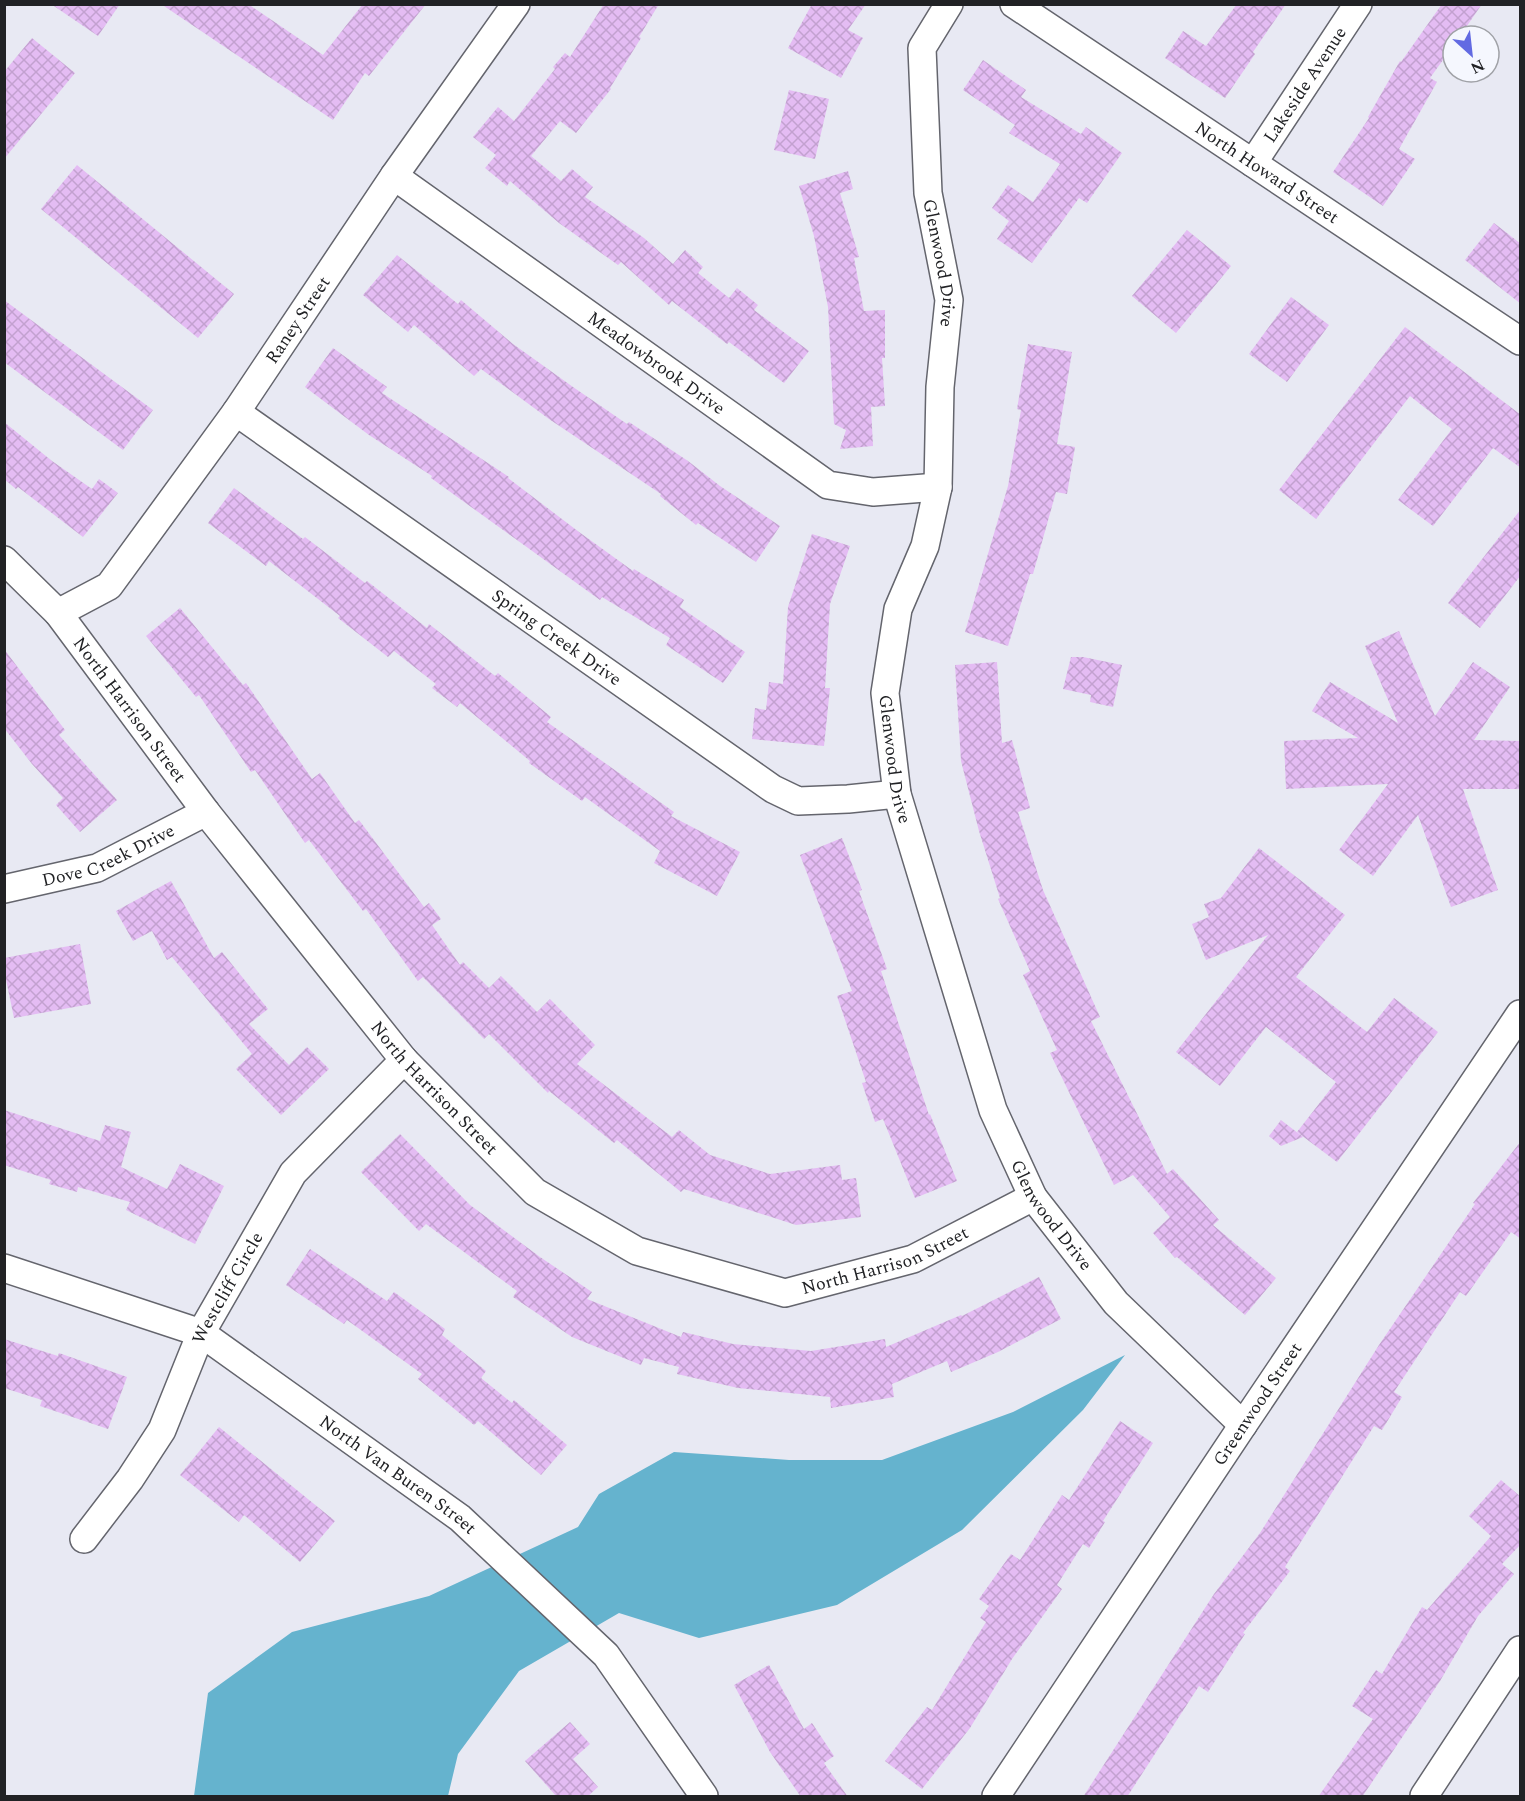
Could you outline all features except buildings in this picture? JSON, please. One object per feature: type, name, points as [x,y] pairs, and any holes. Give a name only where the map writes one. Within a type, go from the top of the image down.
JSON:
[{"type":"street","name":"Raney Street","points":[[58,613],[109,586],[236,412],[394,176],[516,4]]},
{"type":"street","name":"Glenwood Drive","points":[[949,4],[922,48],[928,193],[949,300],[940,387],[938,487],[925,546],[898,609],[885,693],[897,794],[993,1110],[1033,1197],[1116,1303],[1243,1425]]},
{"type":"street","name":"North Howard Street","points":[[1014,4],[1521,341]]},
{"type":"street","name":"Lakeside Avenue","points":[[1252,163],[1358,4]]},
{"type":"street","name":"Meadowbrook Drive","points":[[394,176],[828,485],[873,492],[938,487]]},
{"type":"street","name":"Spring Creek Drive","points":[[236,412],[773,789],[798,801],[897,794]]},
{"type":"street","name":"North Harrison Street","points":[[4,560],[58,613],[206,812],[404,1060],[535,1192],[637,1251],[785,1293],[913,1259],[1033,1197]]},
{"type":"street","name":"Dove Creek Drive","points":[[4,889],[97,868],[206,812]]},
{"type":"street","name":"Greenwood Street","points":[[996,1797],[1243,1425],[1521,1014]]},
{"type":"street","name":"Westcliff Circle","points":[[84,1539],[130,1479],[162,1430],[201,1333],[293,1173],[404,1060]]},
{"type":"street","name":"North Van Buren Street","points":[[4,1268],[201,1333],[460,1518],[606,1655],[704,1797]]},
{"type":"street","points":[[1424,1797],[1521,1650]]},
{"type":"water","points":[[1125,1355],[1083,1410],[962,1530],[837,1605],[699,1638],[619,1613],[519,1671],[458,1754],[448,1796],[194,1796],[208,1693],[292,1632],[429,1596],[578,1527],[599,1494],[674,1452],[789,1460],[882,1460],[1013,1412]]}]
